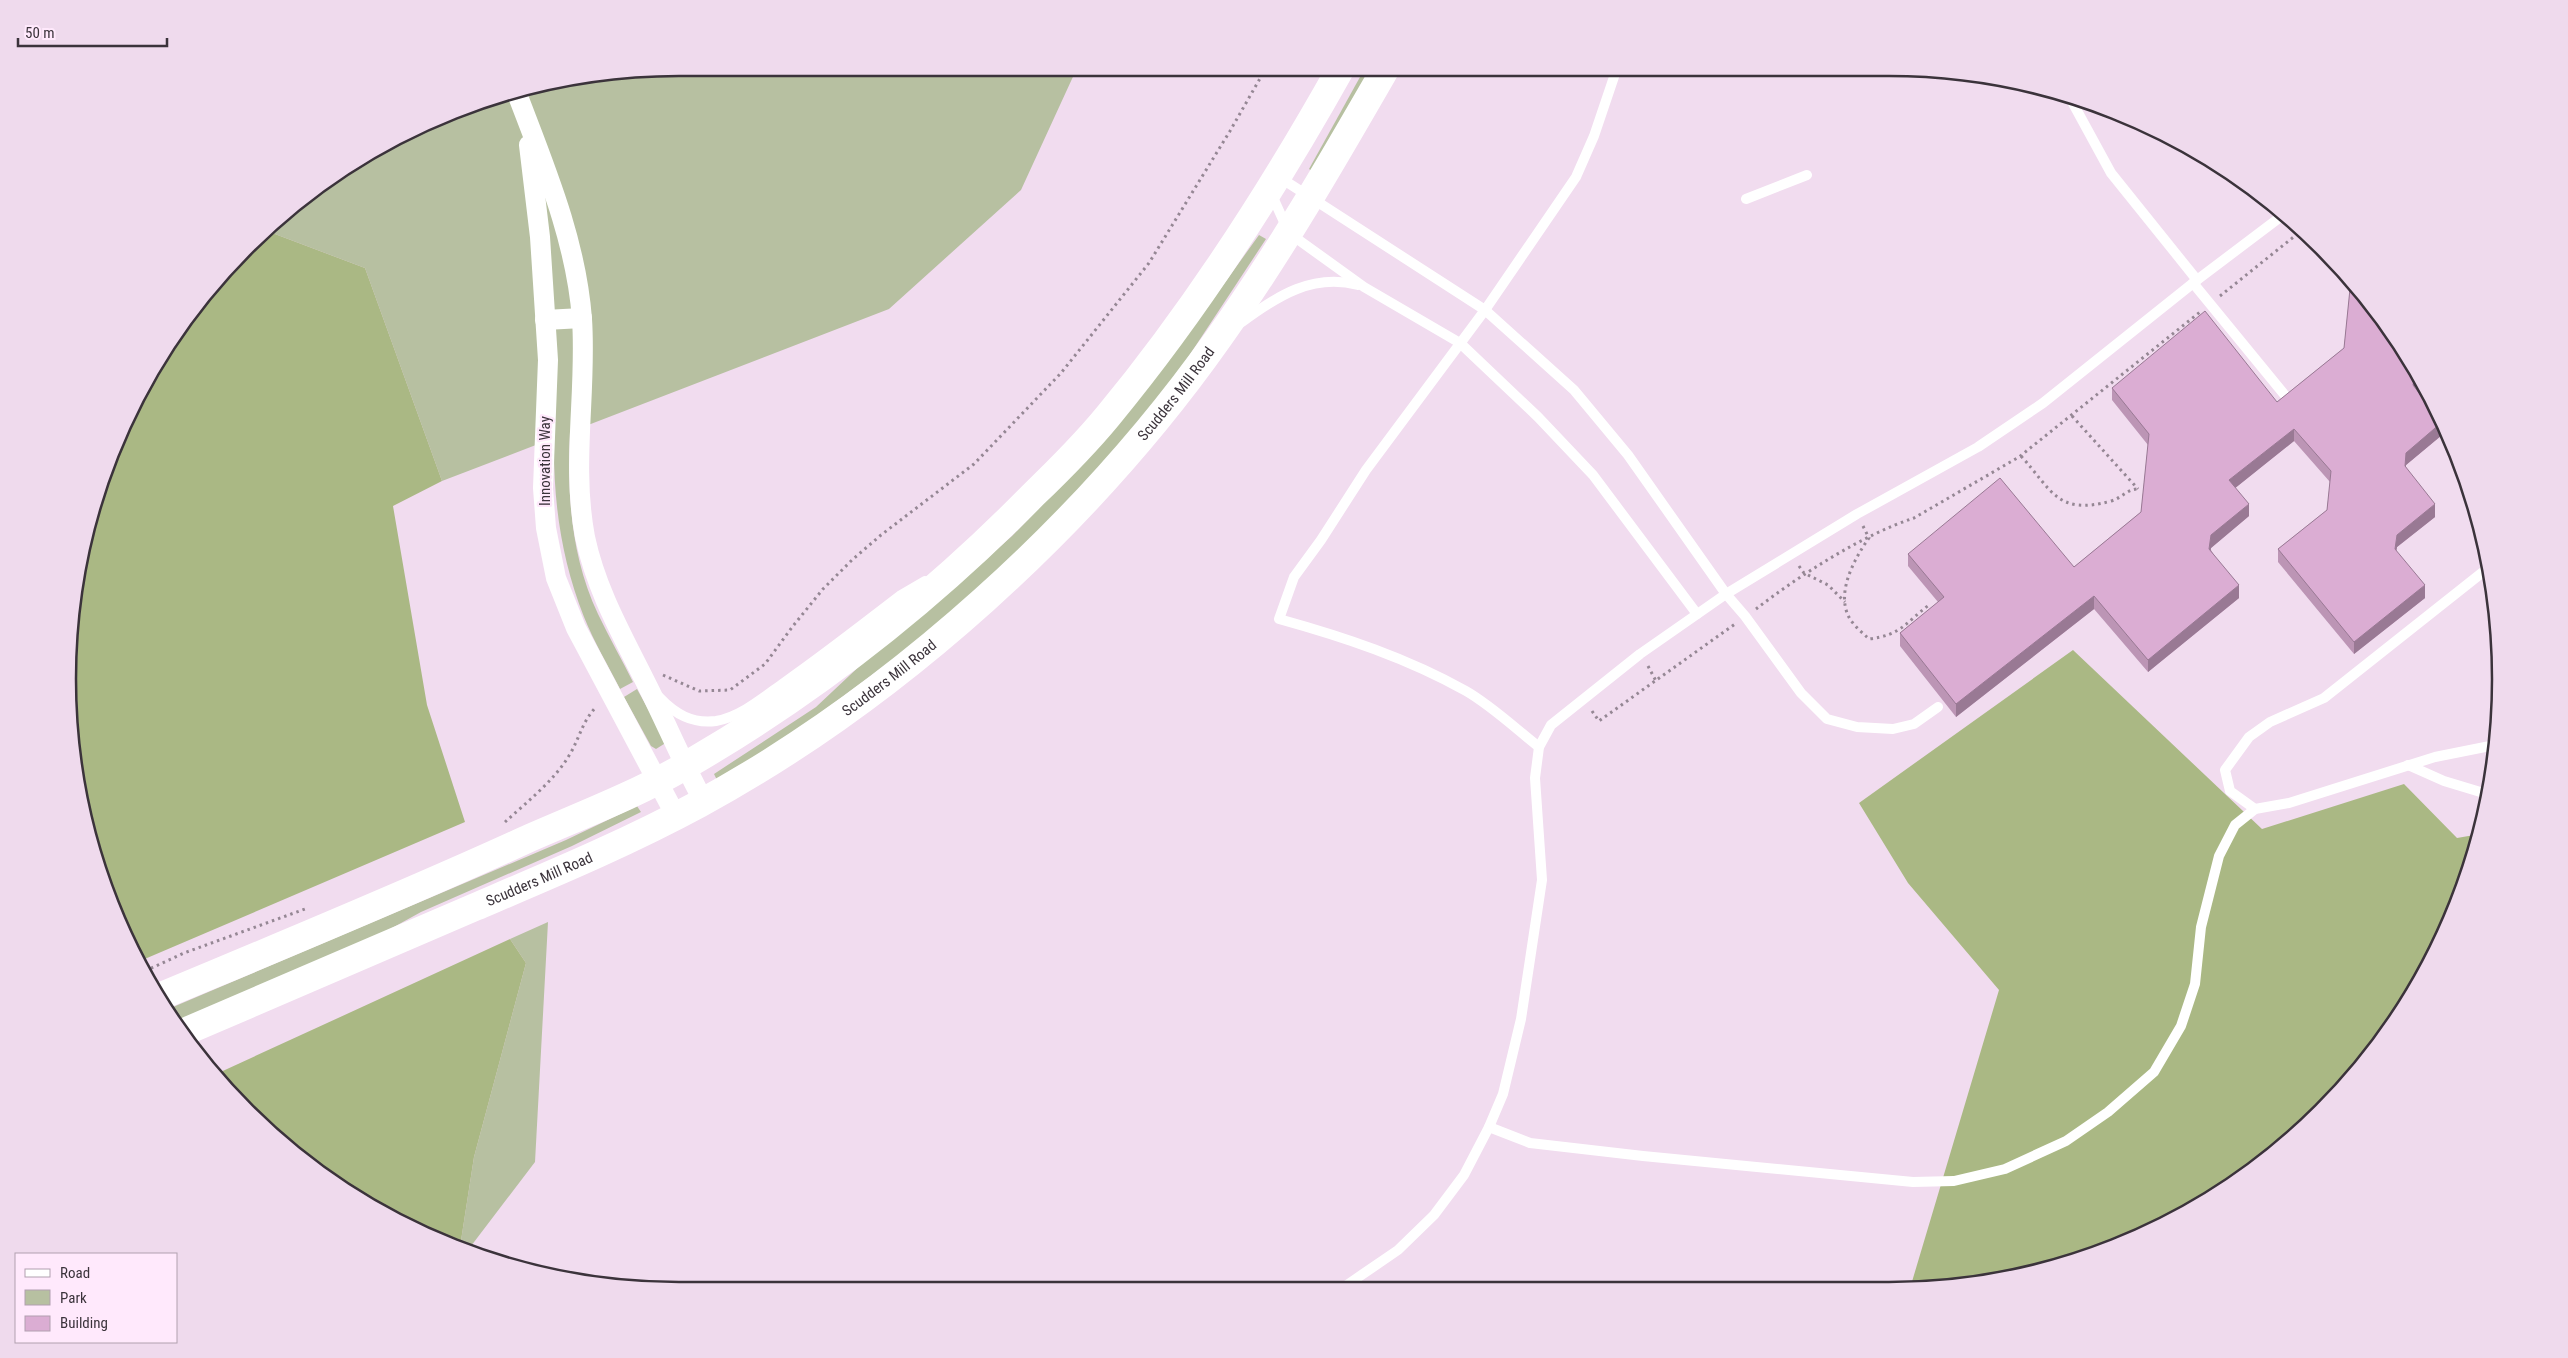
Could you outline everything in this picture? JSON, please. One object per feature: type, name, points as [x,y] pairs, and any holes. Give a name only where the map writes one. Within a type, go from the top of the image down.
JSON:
[{"type":"main road","points":[[166,994],[436,881],[658,781],[756,723],[818,681],[887,627],[1005,524],[1108,416],[1202,291],[1273,181],[1337,76]]},
{"type":"main road","name":"Scudders Mill Road","points":[[189,1030],[546,876],[704,802],[824,727],[920,654],[991,594],[1101,484],[1187,380],[1218,339],[1289,233],[1381,76]]},
{"type":"street","name":"Innovation Way","points":[[519,98],[551,180],[579,292],[582,318],[583,367],[578,451],[579,494],[586,538],[598,586],[619,634],[644,680],[684,766],[704,802]]},
{"type":"street","name":"Innovation Way","points":[[526,118],[540,237],[548,360],[543,488],[546,528],[556,578],[576,628],[676,816]]},
{"type":"street","points":[[545,320],[582,318]]},
{"type":"lane","points":[[1539,747],[1468,692],[1410,663],[1364,645],[1279,619],[1294,577],[1321,540],[1366,470],[1485,310],[1576,178],[1594,136],[1614,76]]},
{"type":"lane","points":[[2074,105],[2111,173],[2210,304],[2288,399]]},
{"type":"lane","points":[[1746,199],[1807,175]]},
{"type":"lane","points":[[1273,181],[1311,198],[1485,310],[1574,390],[1628,456],[1726,594],[1745,616],[1802,693],[1827,719],[1857,727],[1893,729],[1914,724],[1938,707]]},
{"type":"lane","points":[[1273,181],[1289,233],[1364,287],[1460,344],[1538,417],[1593,475],[1697,614]]},
{"type":"lane","points":[[1351,1282],[1398,1250],[1434,1215],[1464,1175],[1490,1127],[1503,1094],[1520,1019],[1542,880],[1535,778],[1539,747],[1551,725],[1593,690],[1726,594],[1857,514],[1978,448],[2043,404],[2277,219]]},
{"type":"lane","points":[[1218,339],[1266,304],[1290,291],[1324,282],[1343,281],[1364,287]]},
{"type":"lane","points":[[644,680],[678,715],[701,722],[729,718],[762,698],[810,664],[901,595],[918,584],[954,570]]},
{"type":"lane","points":[[2255,809],[2230,791],[2225,770],[2248,737],[2270,722],[2324,698],[2482,573]]},
{"type":"lane","points":[[1490,1127],[1530,1143],[1913,1182],[1954,1181],[2005,1169],[2066,1141],[2108,1112],[2154,1072],[2182,1026],[2196,984],[2201,927],[2219,856],[2235,825],[2255,809],[2289,803],[2408,765],[2463,750],[2488,746]]},
{"type":"lane","points":[[2408,765],[2444,781],[2481,792]]},
{"type":"path","points":[[644,680],[657,673],[699,691],[730,690],[765,664],[799,618],[852,560],[882,534],[974,464],[1061,373],[1149,263],[1261,76]]},
{"type":"path","points":[[1599,721],[1804,573],[1896,524],[1914,518],[2021,456],[2295,235]]},
{"type":"path","points":[[2021,456],[2048,491],[2069,504],[2090,507],[2114,500],[2131,489],[2138,489],[2072,416]]},
{"type":"path","points":[[1869,538],[1850,569],[1845,602],[1849,618],[1869,639],[1882,638],[1912,622],[1929,605]]},
{"type":"path","points":[[1804,573],[1828,585],[1845,602]]},
{"type":"path","points":[[502,824],[535,794],[570,755],[585,719],[597,706],[612,698]]},
{"type":"path","points":[[151,968],[184,953],[312,906]]},
{"type":"green space","points":[[679,76],[1073,76],[1021,190],[889,309],[570,432],[570,502],[576,548],[589,592],[598,614],[633,682],[620,689],[588,626],[569,573],[557,507],[554,438],[442,481],[365,268],[274,234],[312,201],[344,178],[412,138],[485,108],[523,97],[600,81]]},
{"type":"green space","points":[[1361,76],[1370,76],[1315,173],[1309,169]]},
{"type":"green space","points":[[274,234],[365,268],[442,481],[393,506],[427,705],[465,822],[145,959],[122,910],[108,873],[88,797],[81,758],[76,679],[81,600],[97,523],[108,485],[122,448],[138,412],[157,378],[201,312],[226,282]]},
{"type":"green space","points":[[1259,235],[1266,239],[1156,406],[1073,501],[934,629],[795,732],[717,780],[714,774],[816,707],[866,660],[940,600],[1012,536],[1089,457],[1170,359]]},
{"type":"green space","points":[[2073,650],[2262,829],[2404,784],[2457,838],[2471,836],[2460,873],[2430,946],[2390,1014],[2367,1046],[2315,1105],[2256,1157],[2224,1180],[2156,1220],[2083,1250],[2007,1270],[1968,1277],[1912,1281],[1999,990],[1908,883],[1859,803]]},
{"type":"green space","points":[[637,689],[664,738],[664,744],[656,749],[651,746],[624,697]]},
{"type":"green space","points":[[637,806],[641,812],[572,846],[421,912],[345,954],[184,1022],[174,1007],[566,840]]},
{"type":"green space","points":[[548,922],[535,1162],[472,1245],[461,1241],[474,1157],[526,963],[510,939]]},
{"type":"green space","points":[[510,939],[526,963],[474,1157],[461,1241],[412,1220],[344,1180],[282,1132],[253,1105],[222,1071]]},
{"type":"building","points":[[2350,291],[2390,344],[2411,378],[2437,427],[2406,453],[2405,466],[2435,504],[2397,535],[2395,549],[2425,585],[2354,642],[2278,549],[2327,510],[2331,471],[2294,429],[2229,480],[2249,504],[2211,535],[2209,549],[2239,585],[2148,660],[2094,596],[1956,704],[1900,633],[1944,597],[1908,554],[2000,478],[2074,567],[2141,512],[2149,434],[2112,388],[2205,311],[2277,402],[2344,348]]}]
